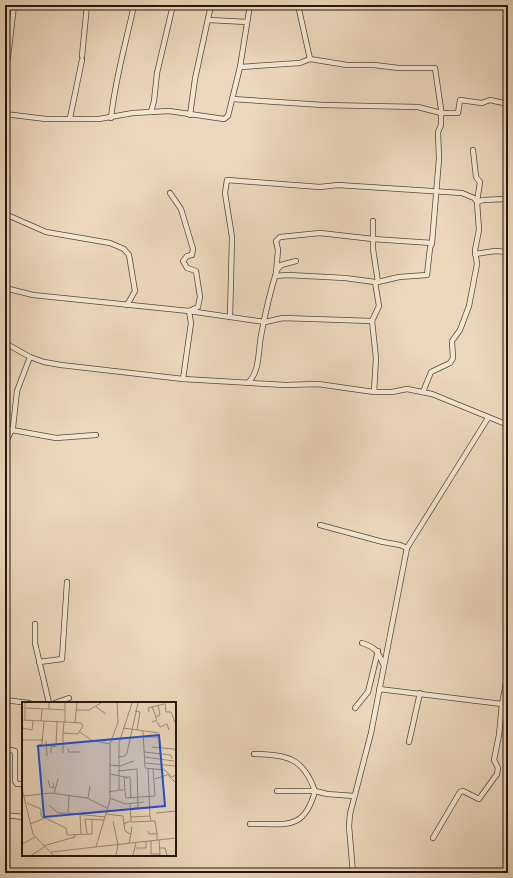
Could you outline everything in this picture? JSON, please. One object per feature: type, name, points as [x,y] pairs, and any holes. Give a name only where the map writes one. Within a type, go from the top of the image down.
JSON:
[{"type":"street","points":[[5,69],[14,5]]},
{"type":"street","points":[[70,118],[82,58],[87,5]]},
{"type":"street","points":[[111,118],[113,96],[134,5]]},
{"type":"street","points":[[151,112],[154,101],[157,72],[173,5]]},
{"type":"street","points":[[190,115],[195,79],[209,20],[211,5]]},
{"type":"street","points":[[5,114],[39,118],[111,118],[133,113],[176,112],[224,119],[228,116],[240,67],[250,5]]},
{"type":"street","points":[[298,5],[310,59]]},
{"type":"street","points":[[209,20],[247,22]]},
{"type":"street","points":[[240,67],[300,63],[310,59],[347,65],[374,64],[399,68],[435,68],[441,113],[438,132],[439,159],[432,243],[430,248],[427,276],[399,277],[377,282],[346,278],[275,274]]},
{"type":"street","points":[[232,99],[323,105],[418,107],[441,113],[458,113],[460,100],[482,103],[490,100],[508,104]]},
{"type":"street","points":[[423,392],[430,372],[450,364],[453,358],[452,341],[460,330],[469,306],[477,264],[474,250],[479,230],[477,202],[480,182],[476,177],[473,150]]},
{"type":"street","points":[[230,317],[232,237],[225,193],[227,180],[320,187],[338,185],[462,193],[474,198],[477,202]]},
{"type":"street","points":[[170,192],[181,210],[193,249],[192,255],[187,256],[183,261],[187,268],[196,271],[200,300],[198,307],[189,312]]},
{"type":"street","points":[[477,202],[483,200],[505,200],[508,202]]},
{"type":"street","points":[[5,214],[22,220],[46,232],[110,243],[124,249],[129,255],[135,291],[127,305]]},
{"type":"street","points":[[373,221],[373,239],[379,306],[372,321],[376,358],[374,392]]},
{"type":"street","points":[[248,383],[253,378],[275,274],[278,250],[276,241],[280,237],[320,232],[373,239],[432,243]]},
{"type":"street","points":[[475,254],[495,251],[508,252]]},
{"type":"street","points":[[275,274],[281,265],[296,261]]},
{"type":"street","points":[[5,288],[33,295],[265,322],[283,318],[372,321]]},
{"type":"street","points":[[183,379],[191,323],[189,312]]},
{"type":"street","points":[[5,343],[30,357],[44,362],[183,379],[286,385],[318,384],[374,392],[392,392],[407,389],[423,392],[469,408],[488,418],[508,425]]},
{"type":"street","points":[[5,444],[12,430],[16,396],[30,357]]},
{"type":"street","points":[[253,378],[256,383]]},
{"type":"street","points":[[354,873],[349,826],[354,796],[371,733],[407,548],[488,418]]},
{"type":"street","points":[[12,430],[56,438],[96,435]]},
{"type":"street","points":[[320,525],[407,548]]},
{"type":"street","points":[[39,662],[62,659],[67,582]]},
{"type":"street","points":[[35,624],[34,637],[49,702]]},
{"type":"street","points":[[362,643],[372,646],[378,651],[384,666]]},
{"type":"street","points":[[355,708],[368,692],[378,651]]},
{"type":"street","points":[[433,838],[460,792],[463,791],[479,799],[497,774],[498,768],[494,760],[508,673]]},
{"type":"street","points":[[379,688],[502,704]]},
{"type":"street","points":[[409,742],[420,694]]},
{"type":"street","points":[[58,702],[68,698]]},
{"type":"street","points":[[5,700],[22,702]]},
{"type":"street","points":[[5,749],[15,751],[15,781],[17,784],[22,784]]},
{"type":"street","points":[[250,824],[280,824],[300,820],[309,808],[315,791],[307,771],[294,761],[282,756],[254,754]]},
{"type":"street","points":[[277,791],[315,791],[327,794],[354,796]]},
{"type":"street","points":[[5,815],[22,817]]}]
